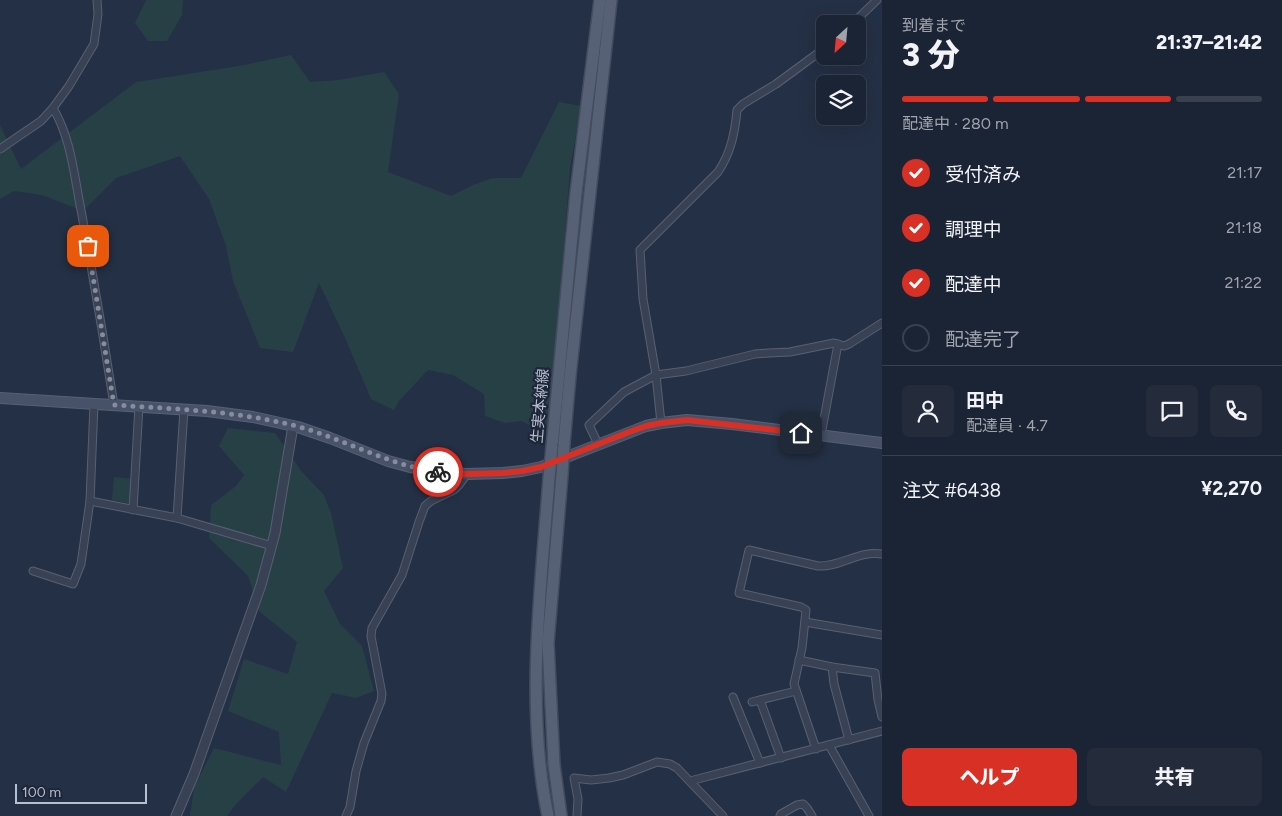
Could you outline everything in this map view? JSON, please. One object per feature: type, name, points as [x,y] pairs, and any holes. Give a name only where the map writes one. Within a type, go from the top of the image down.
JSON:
[{"type":"main road","name":"生実本納線","points":[[548,816],[544,798],[538,726],[536,668],[549,478],[576,193],[600,0]]},
{"type":"main road","name":"生実本納線","points":[[561,816],[554,765],[548,643],[572,357],[611,0]]},
{"type":"main road","points":[[0,398],[184,409],[253,417],[293,426],[330,438],[388,461],[447,473],[503,473],[541,467],[646,426],[687,420],[882,443]]},
{"type":"street","points":[[0,149],[41,121],[68,88],[94,44],[98,14],[97,0]]},
{"type":"street","points":[[861,15],[877,0]]},
{"type":"street","points":[[661,423],[656,375],[643,299],[640,250],[718,172],[731,146],[737,110],[743,104],[776,84],[816,56]]},
{"type":"street","points":[[53,108],[60,119],[72,163],[114,405]]},
{"type":"street","points":[[598,444],[589,425],[624,392],[656,375],[686,371],[755,354],[790,352],[834,343],[844,346],[882,323]]},
{"type":"street","points":[[820,435],[838,344]]},
{"type":"street","points":[[33,571],[73,584],[81,564],[90,501],[94,404]]},
{"type":"street","points":[[133,510],[139,406]]},
{"type":"street","points":[[177,518],[184,409]]},
{"type":"street","points":[[176,816],[198,765],[261,585],[275,533],[293,426]]},
{"type":"street","points":[[346,816],[350,807],[356,771],[364,743],[381,702],[382,694],[371,636],[372,628],[402,575],[425,506],[454,490],[467,474]]},
{"type":"street","points":[[90,501],[177,518],[272,546]]},
{"type":"street","points":[[816,749],[794,684],[802,648],[806,610],[802,607],[739,593],[749,550],[818,566],[828,566],[874,552],[882,554]]},
{"type":"street","points":[[805,622],[882,635]]},
{"type":"street","points":[[799,660],[875,673],[882,717]]},
{"type":"street","points":[[832,667],[834,684],[849,740]]},
{"type":"street","points":[[781,758],[756,701],[796,691]]},
{"type":"street","points":[[733,697],[760,763]]},
{"type":"street","points":[[690,781],[881,733]]},
{"type":"street","points":[[829,745],[869,816]]},
{"type":"street","points":[[577,816],[578,799],[574,778],[591,780],[610,778],[650,764],[664,762],[677,768],[723,816]]},
{"type":"street","points":[[780,816],[797,805],[803,804],[812,816]]},
{"type":"green space","points":[[146,0],[183,0],[182,15],[167,41],[148,41],[135,23]]},
{"type":"green space","points":[[291,55],[310,82],[338,80],[384,72],[399,94],[388,172],[451,196],[493,178],[521,178],[559,102],[581,106],[570,168],[556,351],[571,384],[569,423],[556,436],[521,421],[505,423],[485,416],[484,394],[453,375],[428,370],[399,401],[394,410],[371,399],[319,283],[293,352],[260,348],[233,281],[226,246],[209,199],[180,156],[116,178],[83,211],[42,195],[14,191],[0,199],[0,125],[21,169],[136,82],[239,66]]},
{"type":"green space","points":[[228,428],[275,433],[302,472],[324,495],[331,513],[343,568],[324,591],[340,624],[362,646],[374,691],[356,698],[332,693],[286,792],[263,777],[236,804],[227,816],[190,816],[194,788],[214,748],[281,765],[279,732],[228,711],[244,659],[288,674],[297,642],[259,611],[248,576],[209,538],[211,505],[236,486],[244,475],[219,446]]},
{"type":"green space","points":[[114,477],[133,479],[131,504],[112,500]]},
{"type":"way so far","points":[[88,246],[114,405],[207,411],[253,417],[298,427],[388,461],[438,472]]},
{"type":"route","points":[[438,472],[467,474],[522,471],[541,467],[646,426],[687,420],[801,433]]}]
